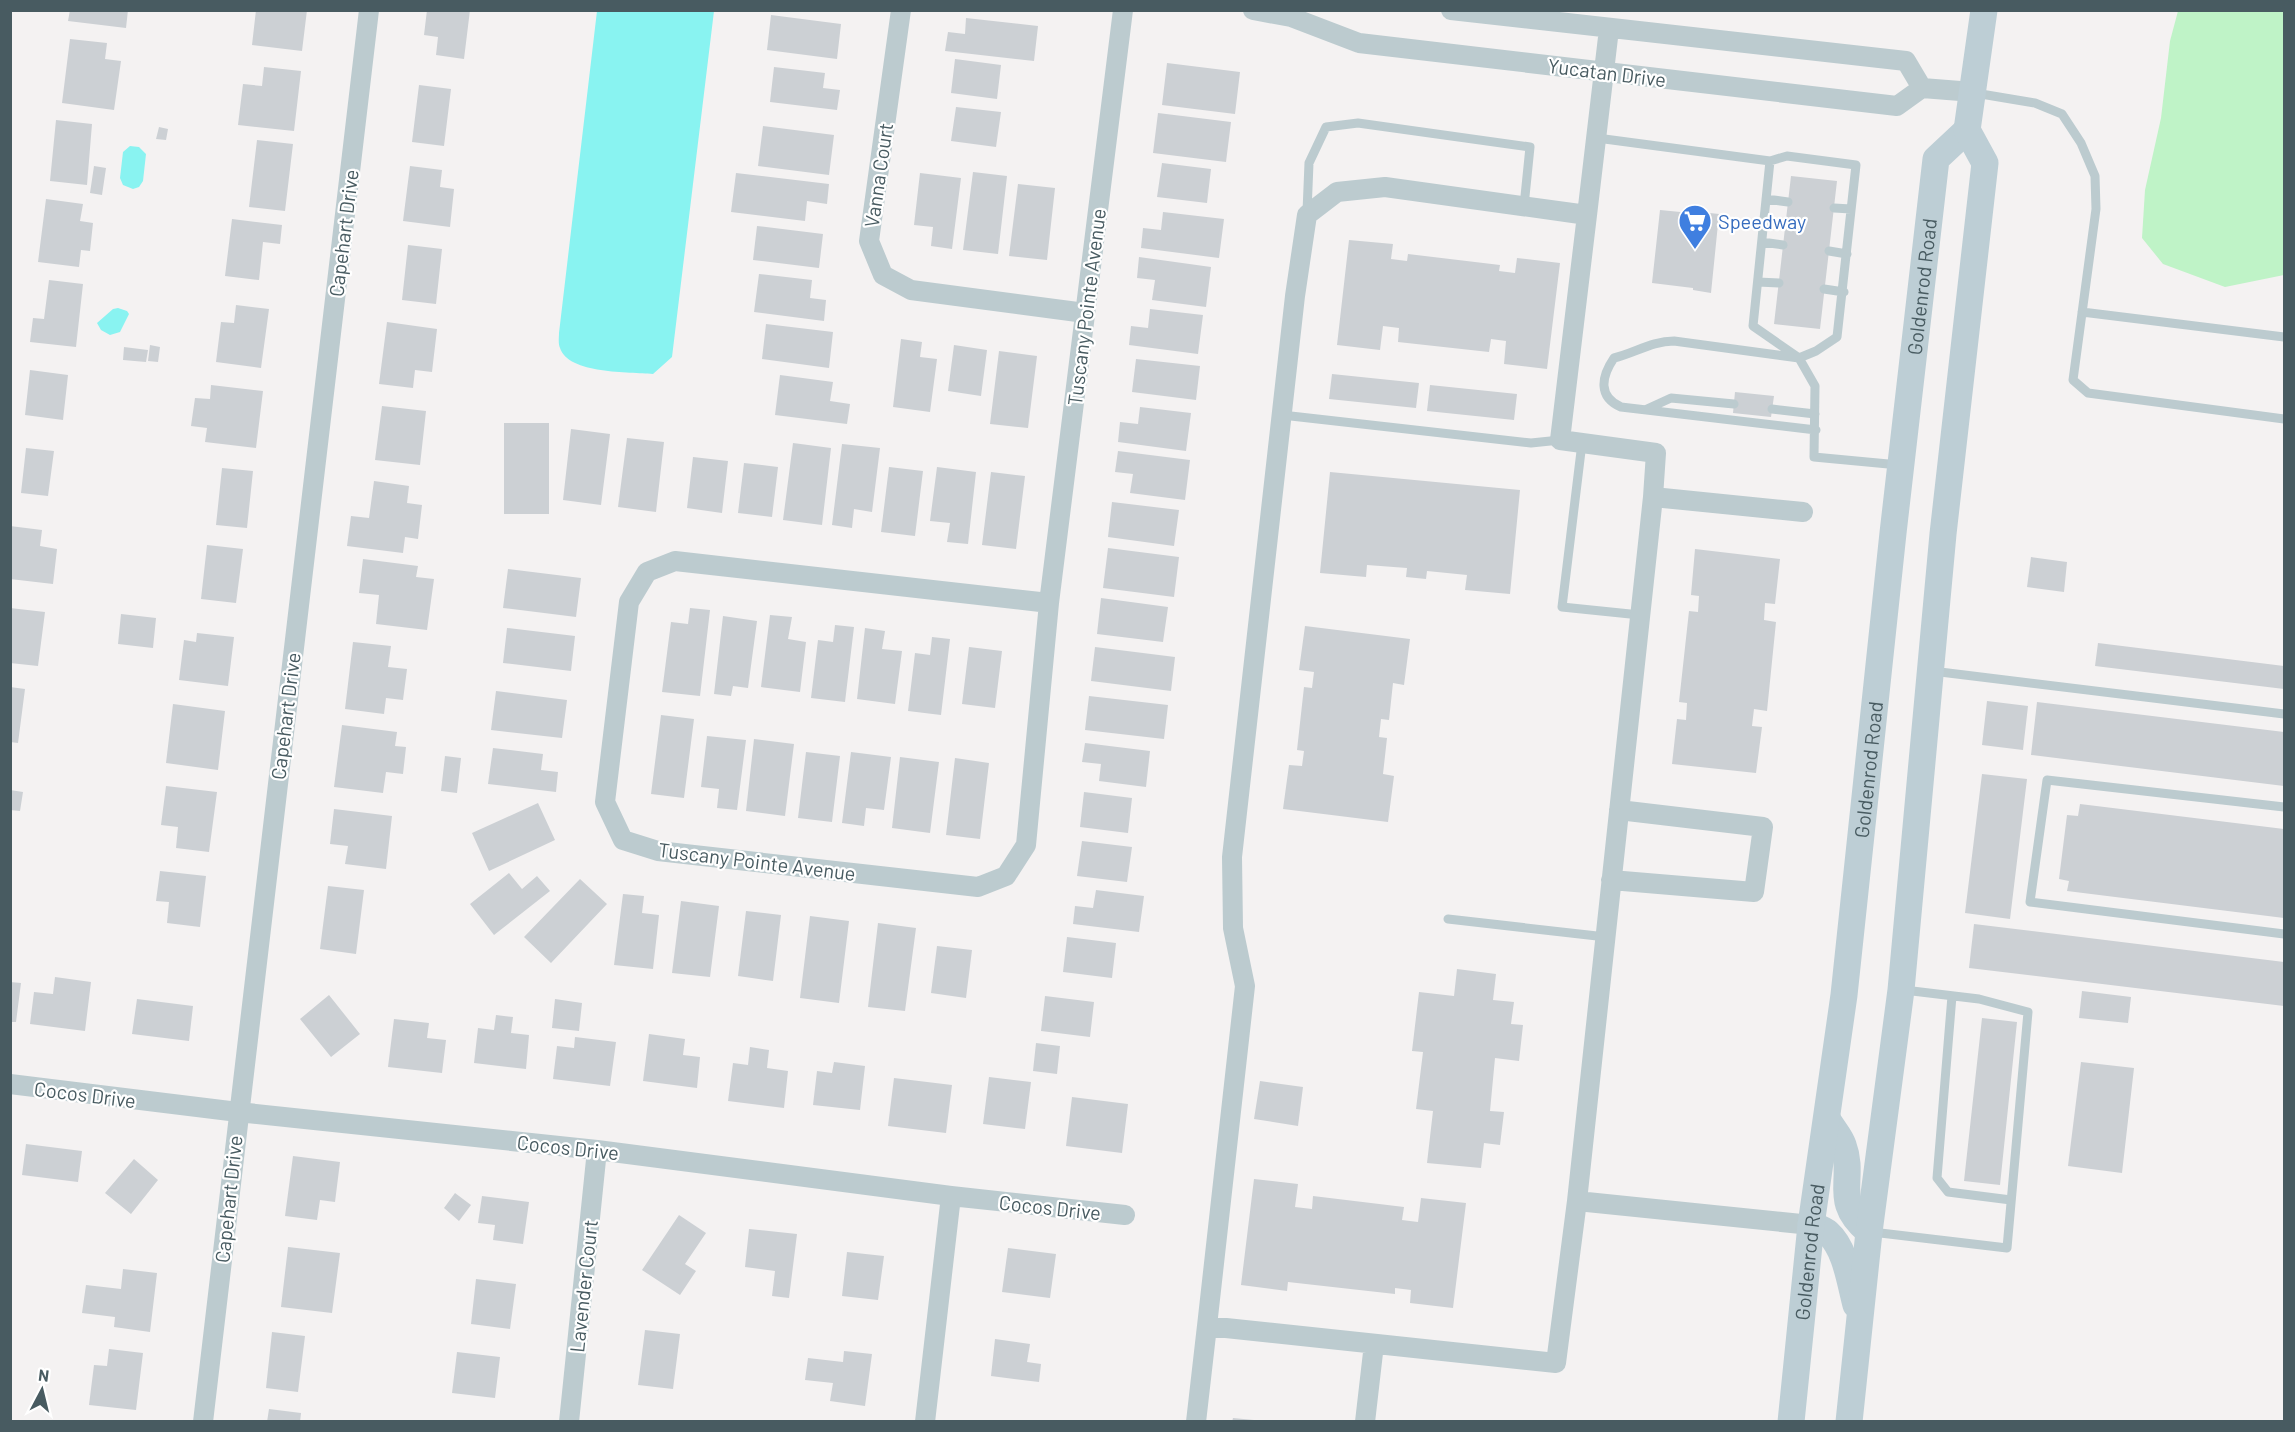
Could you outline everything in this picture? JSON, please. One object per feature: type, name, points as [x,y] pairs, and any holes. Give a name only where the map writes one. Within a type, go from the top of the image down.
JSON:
[{"type":"main road","points":[[1849,1422],[1869,1232],[1900,990],[1942,534],[1985,163],[1967,130],[1984,10]]},
{"type":"main road","name":"Goldenrod Road","points":[[1791,1422],[1811,1225],[1846,984],[1936,159],[1967,130]]},
{"type":"main road","points":[[1828,1120],[1843,1145],[1846,1195],[1851,1213],[1869,1232]]},
{"type":"main road","points":[[1811,1225],[1827,1232],[1840,1250],[1860,1321]]},
{"type":"street","name":"Capehart Drive","points":[[203,1422],[369,10]]},
{"type":"street","name":"Vanna Court","points":[[901,10],[869,242],[883,274],[911,290],[1085,313]]},
{"type":"street","name":"Tuscany Pointe Avenue","points":[[1049,603],[675,561],[647,572],[629,602],[605,802],[623,840],[658,851],[978,887],[1006,876],[1026,845],[1049,603],[1123,10]]},
{"type":"street","name":"Yucatan Drive","points":[[1253,10],[1291,17],[1359,43],[1897,106],[1922,87]]},
{"type":"street","name":"Yucatan Drive","points":[[1291,17],[1317,10]]},
{"type":"street","points":[[1451,10],[1906,61],[1922,87],[1973,92]]},
{"type":"street","points":[[1207,1326],[1556,1363],[1577,1201],[1656,453],[1560,440],[1598,138],[1609,29]]},
{"type":"street","points":[[1196,1422],[1245,986],[1233,928],[1232,857],[1295,296],[1307,215],[1337,192],[1385,187],[1587,215]]},
{"type":"street","points":[[1653,497],[1803,512]]},
{"type":"street","points":[[1611,880],[1754,892],[1763,827],[1619,810]]},
{"type":"street","name":"Cocos Drive","points":[[10,1084],[238,1112],[597,1150],[951,1196],[1125,1215]]},
{"type":"street","name":"Lavender Court","points":[[569,1422],[597,1150]]},
{"type":"street","points":[[925,1422],[951,1196]]},
{"type":"street","points":[[1577,1201],[1811,1225]]},
{"type":"street","points":[[1365,1422],[1374,1344]]},
{"type":"lane","points":[[1973,92],[2035,103],[2062,114],[2081,143],[2095,176],[2096,209],[2073,380],[2088,393],[2284,419]]},
{"type":"lane","points":[[1307,215],[1309,163],[1326,128],[1358,123],[1530,147],[1524,206]]},
{"type":"lane","points":[[1598,138],[1770,161],[1787,156],[1856,165],[1844,292],[1837,338],[1799,358],[1674,341],[1657,341],[1635,353],[1614,358],[1607,367],[1604,380],[1605,393],[1611,403],[1621,407],[1816,430]]},
{"type":"lane","points":[[1770,161],[1753,326],[1799,358],[1815,387],[1814,457],[1901,465]]},
{"type":"lane","points":[[1766,199],[1788,202]]},
{"type":"lane","points":[[1834,208],[1851,209]]},
{"type":"lane","points":[[1762,242],[1784,245]]},
{"type":"lane","points":[[1829,251],[1847,254]]},
{"type":"lane","points":[[1758,282],[1779,283]]},
{"type":"lane","points":[[1824,289],[1844,292]]},
{"type":"lane","points":[[2082,312],[2284,337]]},
{"type":"lane","points":[[1645,410],[1671,398],[1734,404]]},
{"type":"lane","points":[[1772,409],[1815,414]]},
{"type":"lane","points":[[1282,415],[1531,443],[1560,440]]},
{"type":"lane","points":[[1582,443],[1562,607],[1640,615]]},
{"type":"lane","points":[[1930,670],[2284,714]]},
{"type":"lane","points":[[2284,807],[2047,780],[2030,902],[2284,934]]},
{"type":"lane","points":[[1448,919],[1606,937]]},
{"type":"lane","points":[[1869,1232],[2007,1248],[2028,1012],[1979,999],[1900,990]]},
{"type":"lane","points":[[1952,996],[1937,1178],[1948,1192],[2011,1200]]},
{"type":"green space","points":[[2178,11],[2284,11],[2284,275],[2225,287],[2163,264],[2142,238],[2145,190],[2161,118],[2170,41]]},
{"type":"water","points":[[597,11],[714,11],[672,357],[653,374],[616,372],[587,367],[565,356],[559,345]]},
{"type":"water","points":[[130,146],[139,147],[146,154],[143,181],[139,187],[133,189],[123,185],[120,178],[123,152]]},
{"type":"water","points":[[118,308],[129,314],[120,332],[110,335],[101,330],[97,323],[113,309]]},
{"type":"building","points":[[70,10],[128,10],[126,28],[68,21]]},
{"type":"building","points":[[256,10],[307,10],[302,51],[252,45]]},
{"type":"building","points":[[427,10],[470,10],[464,59],[436,55],[438,37],[424,35]]},
{"type":"building","points":[[771,15],[841,24],[837,59],[767,50]]},
{"type":"building","points":[[966,18],[1038,26],[1034,61],[945,51],[948,32],[965,34]]},
{"type":"building","points":[[70,39],[107,43],[105,59],[121,61],[114,110],[62,103]]},
{"type":"building","points":[[955,59],[1001,65],[997,99],[951,93]]},
{"type":"building","points":[[1167,63],[1240,72],[1235,114],[1162,105]]},
{"type":"building","points":[[264,67],[301,71],[294,131],[238,125],[243,84],[262,86]]},
{"type":"building","points":[[774,67],[825,73],[823,88],[840,90],[837,110],[770,102]]},
{"type":"building","points":[[419,85],[451,89],[444,146],[412,142]]},
{"type":"building","points":[[956,107],[1001,112],[996,147],[951,141]]},
{"type":"building","points":[[1158,113],[1231,122],[1226,162],[1153,153]]},
{"type":"building","points":[[56,120],[92,124],[87,185],[50,181]]},
{"type":"building","points":[[763,126],[834,135],[829,175],[758,166]]},
{"type":"building","points":[[159,127],[168,129],[166,140],[156,139]]},
{"type":"building","points":[[257,140],[293,144],[285,211],[249,207]]},
{"type":"building","points":[[1162,163],[1211,169],[1207,203],[1157,197]]},
{"type":"building","points":[[94,166],[106,168],[102,195],[90,193]]},
{"type":"building","points":[[410,166],[442,170],[440,187],[454,189],[450,227],[403,221]]},
{"type":"building","points":[[973,172],[1007,176],[998,254],[963,250]]},
{"type":"building","points":[[736,173],[829,184],[827,204],[807,201],[805,221],[731,212]]},
{"type":"building","points":[[920,173],[961,178],[952,249],[931,246],[933,227],[914,225]]},
{"type":"building","points":[[1791,176],[1837,181],[1820,329],[1774,324]]},
{"type":"building","points":[[1018,184],[1055,188],[1047,260],[1009,256]]},
{"type":"building","points":[[46,199],[83,204],[80,221],[93,223],[90,251],[81,250],[79,267],[38,262]]},
{"type":"building","points":[[1660,210],[1719,214],[1711,293],[1693,290],[1693,288],[1652,283]]},
{"type":"building","points":[[1163,212],[1224,219],[1219,258],[1141,248],[1143,228],[1161,230]]},
{"type":"building","points":[[232,219],[282,225],[280,244],[263,242],[259,280],[225,276]]},
{"type":"building","points":[[757,226],[823,234],[819,268],[753,260]]},
{"type":"building","points":[[1349,240],[1393,244],[1391,259],[1407,261],[1408,254],[1500,265],[1499,271],[1515,273],[1517,258],[1560,263],[1547,369],[1504,364],[1506,341],[1491,339],[1489,352],[1398,342],[1399,328],[1383,326],[1380,350],[1337,345]]},
{"type":"building","points":[[408,245],[442,249],[436,304],[402,300]]},
{"type":"building","points":[[1139,257],[1211,267],[1206,307],[1152,300],[1155,280],[1137,278]]},
{"type":"building","points":[[759,274],[812,280],[810,298],[826,300],[824,321],[754,312]]},
{"type":"building","points":[[49,280],[83,284],[76,347],[30,342],[33,318],[44,319]]},
{"type":"building","points":[[236,305],[269,309],[261,368],[216,362],[221,322],[234,323]]},
{"type":"building","points":[[1150,309],[1203,315],[1198,354],[1129,345],[1131,326],[1148,328]]},
{"type":"building","points":[[387,322],[437,329],[432,372],[415,370],[413,388],[379,384]]},
{"type":"building","points":[[766,324],[833,332],[829,368],[762,359]]},
{"type":"building","points":[[901,339],[922,342],[920,357],[937,359],[930,412],[893,407]]},
{"type":"building","points":[[150,345],[160,347],[158,362],[148,361]]},
{"type":"building","points":[[954,345],[987,350],[981,396],[948,391]]},
{"type":"building","points":[[124,347],[148,350],[146,362],[123,360]]},
{"type":"building","points":[[999,351],[1037,356],[1028,428],[990,424]]},
{"type":"building","points":[[1136,359],[1200,366],[1196,400],[1132,392]]},
{"type":"building","points":[[30,370],[68,375],[63,420],[25,415]]},
{"type":"building","points":[[1332,374],[1419,383],[1416,408],[1329,399]]},
{"type":"building","points":[[780,375],[833,382],[830,401],[850,404],[847,424],[775,415]]},
{"type":"building","points":[[211,385],[263,391],[256,448],[205,442],[207,428],[191,426],[195,398],[210,399]]},
{"type":"building","points":[[1430,385],[1517,394],[1514,420],[1427,411]]},
{"type":"building","points":[[1735,392],[1774,396],[1771,417],[1733,413]]},
{"type":"building","points":[[382,406],[426,411],[420,465],[375,460]]},
{"type":"building","points":[[1140,407],[1191,413],[1186,451],[1118,442],[1120,422],[1138,424]]},
{"type":"building","points":[[504,423],[549,423],[549,514],[504,514]]},
{"type":"building","points":[[571,429],[610,434],[601,505],[563,500]]},
{"type":"building","points":[[627,438],[664,442],[656,512],[618,507]]},
{"type":"building","points":[[793,443],[831,448],[822,525],[783,520]]},
{"type":"building","points":[[842,444],[880,448],[872,512],[854,509],[852,528],[832,525]]},
{"type":"building","points":[[26,448],[54,451],[48,496],[21,493]]},
{"type":"building","points":[[1118,451],[1190,460],[1185,500],[1130,493],[1133,474],[1115,472]]},
{"type":"building","points":[[693,457],[728,461],[722,513],[687,508]]},
{"type":"building","points":[[744,463],[778,467],[772,517],[738,513]]},
{"type":"building","points":[[889,467],[923,471],[915,536],[881,532]]},
{"type":"building","points":[[937,467],[976,472],[968,544],[947,542],[950,523],[930,521]]},
{"type":"building","points":[[222,468],[253,471],[247,528],[216,525]]},
{"type":"building","points":[[991,472],[1025,476],[1016,549],[982,545]]},
{"type":"building","points":[[1330,472],[1520,490],[1510,594],[1465,590],[1467,575],[1427,571],[1426,579],[1406,577],[1407,568],[1367,565],[1366,577],[1320,573]]},
{"type":"building","points":[[374,481],[409,486],[407,503],[422,505],[418,539],[405,537],[403,553],[347,546],[351,516],[369,518]]},
{"type":"building","points":[[1112,502],[1179,510],[1174,546],[1108,537]]},
{"type":"building","points":[[10,526],[42,530],[40,546],[57,549],[53,584],[10,579]]},
{"type":"building","points":[[207,545],[243,549],[236,603],[201,599]]},
{"type":"building","points":[[1108,548],[1179,557],[1174,597],[1103,588]]},
{"type":"building","points":[[1695,549],[1780,559],[1775,604],[1765,603],[1764,620],[1776,622],[1767,711],[1754,709],[1752,726],[1762,727],[1756,773],[1672,764],[1677,719],[1686,720],[1687,703],[1679,702],[1689,611],[1698,612],[1699,596],[1691,595]]},
{"type":"building","points":[[2031,557],[2067,562],[2064,592],[2027,587]]},
{"type":"building","points":[[363,559],[418,566],[416,577],[434,579],[427,630],[376,624],[379,595],[359,593]]},
{"type":"building","points":[[508,569],[581,578],[576,617],[503,608]]},
{"type":"building","points":[[1101,598],[1168,607],[1163,642],[1097,634]]},
{"type":"building","points":[[10,608],[45,612],[38,666],[10,663]]},
{"type":"building","points":[[690,608],[710,610],[700,696],[662,692],[671,622],[688,624]]},
{"type":"building","points":[[121,614],[156,618],[153,648],[118,644]]},
{"type":"building","points":[[770,615],[792,617],[788,639],[806,642],[800,692],[761,687]]},
{"type":"building","points":[[723,616],[757,621],[748,688],[733,686],[731,696],[714,694]]},
{"type":"building","points":[[835,625],[854,627],[845,702],[811,698],[818,640],[833,642]]},
{"type":"building","points":[[1305,626],[1410,639],[1404,685],[1393,683],[1389,720],[1381,719],[1379,737],[1387,738],[1383,774],[1394,776],[1388,822],[1283,809],[1289,765],[1302,766],[1304,751],[1297,750],[1304,687],[1312,688],[1314,672],[1299,670]]},
{"type":"building","points":[[507,628],[575,636],[571,671],[503,663]]},
{"type":"building","points":[[865,628],[885,631],[882,649],[902,651],[895,704],[857,699]]},
{"type":"building","points":[[197,633],[234,637],[228,686],[179,680],[184,640],[196,642]]},
{"type":"building","points":[[932,637],[950,639],[941,715],[908,711],[915,653],[930,655]]},
{"type":"building","points":[[353,642],[391,646],[388,667],[407,669],[403,700],[386,698],[384,714],[345,709]]},
{"type":"building","points":[[2098,643],[2284,666],[2284,689],[2095,666]]},
{"type":"building","points":[[969,647],[1002,651],[995,708],[962,704]]},
{"type":"building","points":[[1095,647],[1175,657],[1171,691],[1091,681]]},
{"type":"building","points":[[10,687],[25,689],[18,743],[10,742]]},
{"type":"building","points":[[496,691],[567,700],[562,738],[491,730]]},
{"type":"building","points":[[1089,696],[1168,705],[1164,739],[1085,730]]},
{"type":"building","points":[[1987,701],[2028,706],[2023,750],[1982,745]]},
{"type":"building","points":[[2037,702],[2284,732],[2284,786],[2031,755]]},
{"type":"building","points":[[173,704],[225,711],[218,770],[166,763]]},
{"type":"building","points":[[661,715],[694,719],[684,798],[651,794]]},
{"type":"building","points":[[342,725],[397,732],[395,746],[406,747],[403,774],[386,772],[383,793],[334,787]]},
{"type":"building","points":[[707,736],[746,740],[737,810],[717,808],[719,789],[701,787]]},
{"type":"building","points":[[754,739],[794,744],[785,816],[746,811]]},
{"type":"building","points":[[1085,743],[1150,751],[1146,787],[1099,781],[1101,764],[1082,762]]},
{"type":"building","points":[[493,748],[543,754],[541,770],[558,772],[556,792],[488,784]]},
{"type":"building","points":[[806,752],[840,756],[832,822],[798,818]]},
{"type":"building","points":[[851,752],[891,757],[884,810],[866,808],[864,826],[842,823]]},
{"type":"building","points":[[445,756],[461,758],[457,793],[441,791]]},
{"type":"building","points":[[900,757],[939,762],[930,833],[892,828]]},
{"type":"building","points":[[955,758],[989,763],[980,839],[946,835]]},
{"type":"building","points":[[1982,774],[2027,779],[2010,919],[1965,913]]},
{"type":"building","points":[[166,786],[217,792],[209,852],[176,848],[178,827],[161,825]]},
{"type":"building","points":[[10,790],[23,792],[20,811],[10,810]]},
{"type":"building","points":[[1084,792],[1132,798],[1128,833],[1080,827]]},
{"type":"building","points":[[538,803],[555,840],[489,871],[472,833]]},
{"type":"building","points":[[2080,804],[2284,829],[2284,918],[2067,891],[2069,881],[2059,879],[2067,815],[2078,816]]},
{"type":"building","points":[[334,809],[392,816],[386,869],[345,864],[348,846],[330,844]]},
{"type":"building","points":[[1082,841],[1132,847],[1127,882],[1077,876]]},
{"type":"building","points":[[160,871],[206,876],[200,927],[167,923],[169,902],[156,901]]},
{"type":"building","points":[[509,873],[522,889],[537,876],[550,891],[494,935],[470,904]]},
{"type":"building","points":[[580,879],[607,904],[551,963],[524,937]]},
{"type":"building","points":[[328,886],[364,890],[356,954],[320,949]]},
{"type":"building","points":[[1096,890],[1144,896],[1139,932],[1073,924],[1075,906],[1093,908]]},
{"type":"building","points":[[623,894],[644,896],[642,913],[659,915],[653,969],[614,965]]},
{"type":"building","points":[[681,901],[719,906],[710,977],[672,973]]},
{"type":"building","points":[[746,911],[781,915],[773,981],[738,976]]},
{"type":"building","points":[[810,916],[849,921],[839,1003],[800,998]]},
{"type":"building","points":[[878,923],[916,928],[905,1011],[868,1007]]},
{"type":"building","points":[[1974,924],[2284,962],[2284,1006],[1969,968]]},
{"type":"building","points":[[1067,937],[1116,943],[1112,978],[1063,972]]},
{"type":"building","points":[[937,946],[972,950],[966,998],[931,993]]},
{"type":"building","points":[[1457,969],[1496,974],[1493,1000],[1514,1002],[1511,1024],[1523,1025],[1519,1061],[1495,1058],[1490,1111],[1504,1112],[1500,1145],[1484,1143],[1481,1168],[1427,1163],[1433,1111],[1416,1109],[1423,1052],[1412,1051],[1419,992],[1454,996]]},
{"type":"building","points":[[55,977],[91,982],[85,1031],[30,1024],[34,992],[53,994]]},
{"type":"building","points":[[10,982],[21,983],[16,1022],[10,1022]]},
{"type":"building","points":[[2082,991],[2131,997],[2128,1023],[2079,1018]]},
{"type":"building","points":[[329,995],[360,1034],[331,1057],[300,1019]]},
{"type":"building","points":[[1045,996],[1094,1002],[1090,1037],[1041,1031]]},
{"type":"building","points":[[137,999],[193,1006],[189,1041],[132,1034]]},
{"type":"building","points":[[555,999],[582,1003],[579,1031],[552,1028]]},
{"type":"building","points":[[496,1015],[513,1017],[511,1033],[529,1035],[526,1069],[474,1063],[478,1028],[494,1030]]},
{"type":"building","points":[[1982,1018],[2017,1022],[2000,1185],[1964,1181]]},
{"type":"building","points":[[394,1019],[429,1023],[427,1038],[446,1040],[442,1073],[388,1067]]},
{"type":"building","points":[[649,1034],[685,1039],[683,1055],[700,1057],[697,1088],[643,1081]]},
{"type":"building","points":[[575,1037],[616,1042],[610,1086],[553,1079],[557,1046],[574,1048]]},
{"type":"building","points":[[1036,1043],[1060,1046],[1057,1074],[1033,1071]]},
{"type":"building","points":[[750,1047],[769,1050],[767,1068],[788,1071],[784,1108],[728,1101],[733,1063],[748,1065]]},
{"type":"building","points":[[834,1062],[865,1066],[860,1110],[813,1105],[817,1071],[832,1073]]},
{"type":"building","points":[[2081,1062],[2134,1068],[2122,1173],[2068,1166]]},
{"type":"building","points":[[989,1077],[1031,1082],[1025,1129],[983,1124]]},
{"type":"building","points":[[894,1078],[952,1085],[946,1133],[888,1126]]},
{"type":"building","points":[[1260,1081],[1303,1087],[1298,1126],[1254,1119]]},
{"type":"building","points":[[1072,1097],[1128,1104],[1122,1153],[1066,1146]]},
{"type":"building","points":[[26,1144],[82,1151],[78,1182],[22,1175]]},
{"type":"building","points":[[293,1156],[340,1162],[335,1202],[320,1200],[317,1220],[285,1216]]},
{"type":"building","points":[[134,1159],[158,1180],[131,1214],[105,1193]]},
{"type":"building","points":[[1254,1179],[1298,1184],[1295,1207],[1312,1209],[1313,1196],[1404,1207],[1402,1220],[1418,1222],[1421,1198],[1466,1203],[1453,1308],[1410,1303],[1411,1290],[1395,1288],[1395,1294],[1288,1282],[1287,1291],[1241,1285]]},
{"type":"building","points":[[455,1193],[471,1205],[459,1221],[444,1208]]},
{"type":"building","points":[[482,1196],[529,1202],[523,1244],[493,1240],[495,1225],[478,1223]]},
{"type":"building","points":[[679,1215],[706,1233],[685,1264],[696,1271],[680,1295],[642,1270]]},
{"type":"building","points":[[749,1229],[797,1234],[789,1298],[772,1296],[775,1271],[745,1267]]},
{"type":"building","points":[[288,1247],[340,1253],[332,1313],[281,1307]]},
{"type":"building","points":[[1008,1248],[1056,1254],[1050,1298],[1002,1292]]},
{"type":"building","points":[[847,1252],[884,1256],[878,1300],[842,1296]]},
{"type":"building","points":[[123,1269],[157,1273],[150,1332],[114,1327],[115,1317],[82,1313],[86,1285],[121,1289]]},
{"type":"building","points":[[476,1279],[516,1284],[510,1329],[471,1324]]},
{"type":"building","points":[[645,1330],[680,1334],[673,1389],[638,1385]]},
{"type":"building","points":[[272,1332],[305,1336],[298,1392],[266,1388]]},
{"type":"building","points":[[995,1339],[1030,1344],[1027,1362],[1041,1364],[1039,1382],[991,1376]]},
{"type":"building","points":[[109,1349],[143,1353],[136,1410],[89,1405],[94,1365],[107,1366]]},
{"type":"building","points":[[844,1351],[872,1354],[865,1406],[830,1401],[833,1383],[805,1380],[808,1358],[843,1362]]},
{"type":"building","points":[[457,1352],[500,1357],[495,1398],[452,1393]]},
{"type":"building","points":[[269,1409],[301,1413],[300,1422],[267,1422]]},
{"type":"building","points":[[1233,1418],[1254,1420],[1254,1422],[1232,1422]]},
{"type":"place","name":"Speedway","points":[[1695,250]]}]
